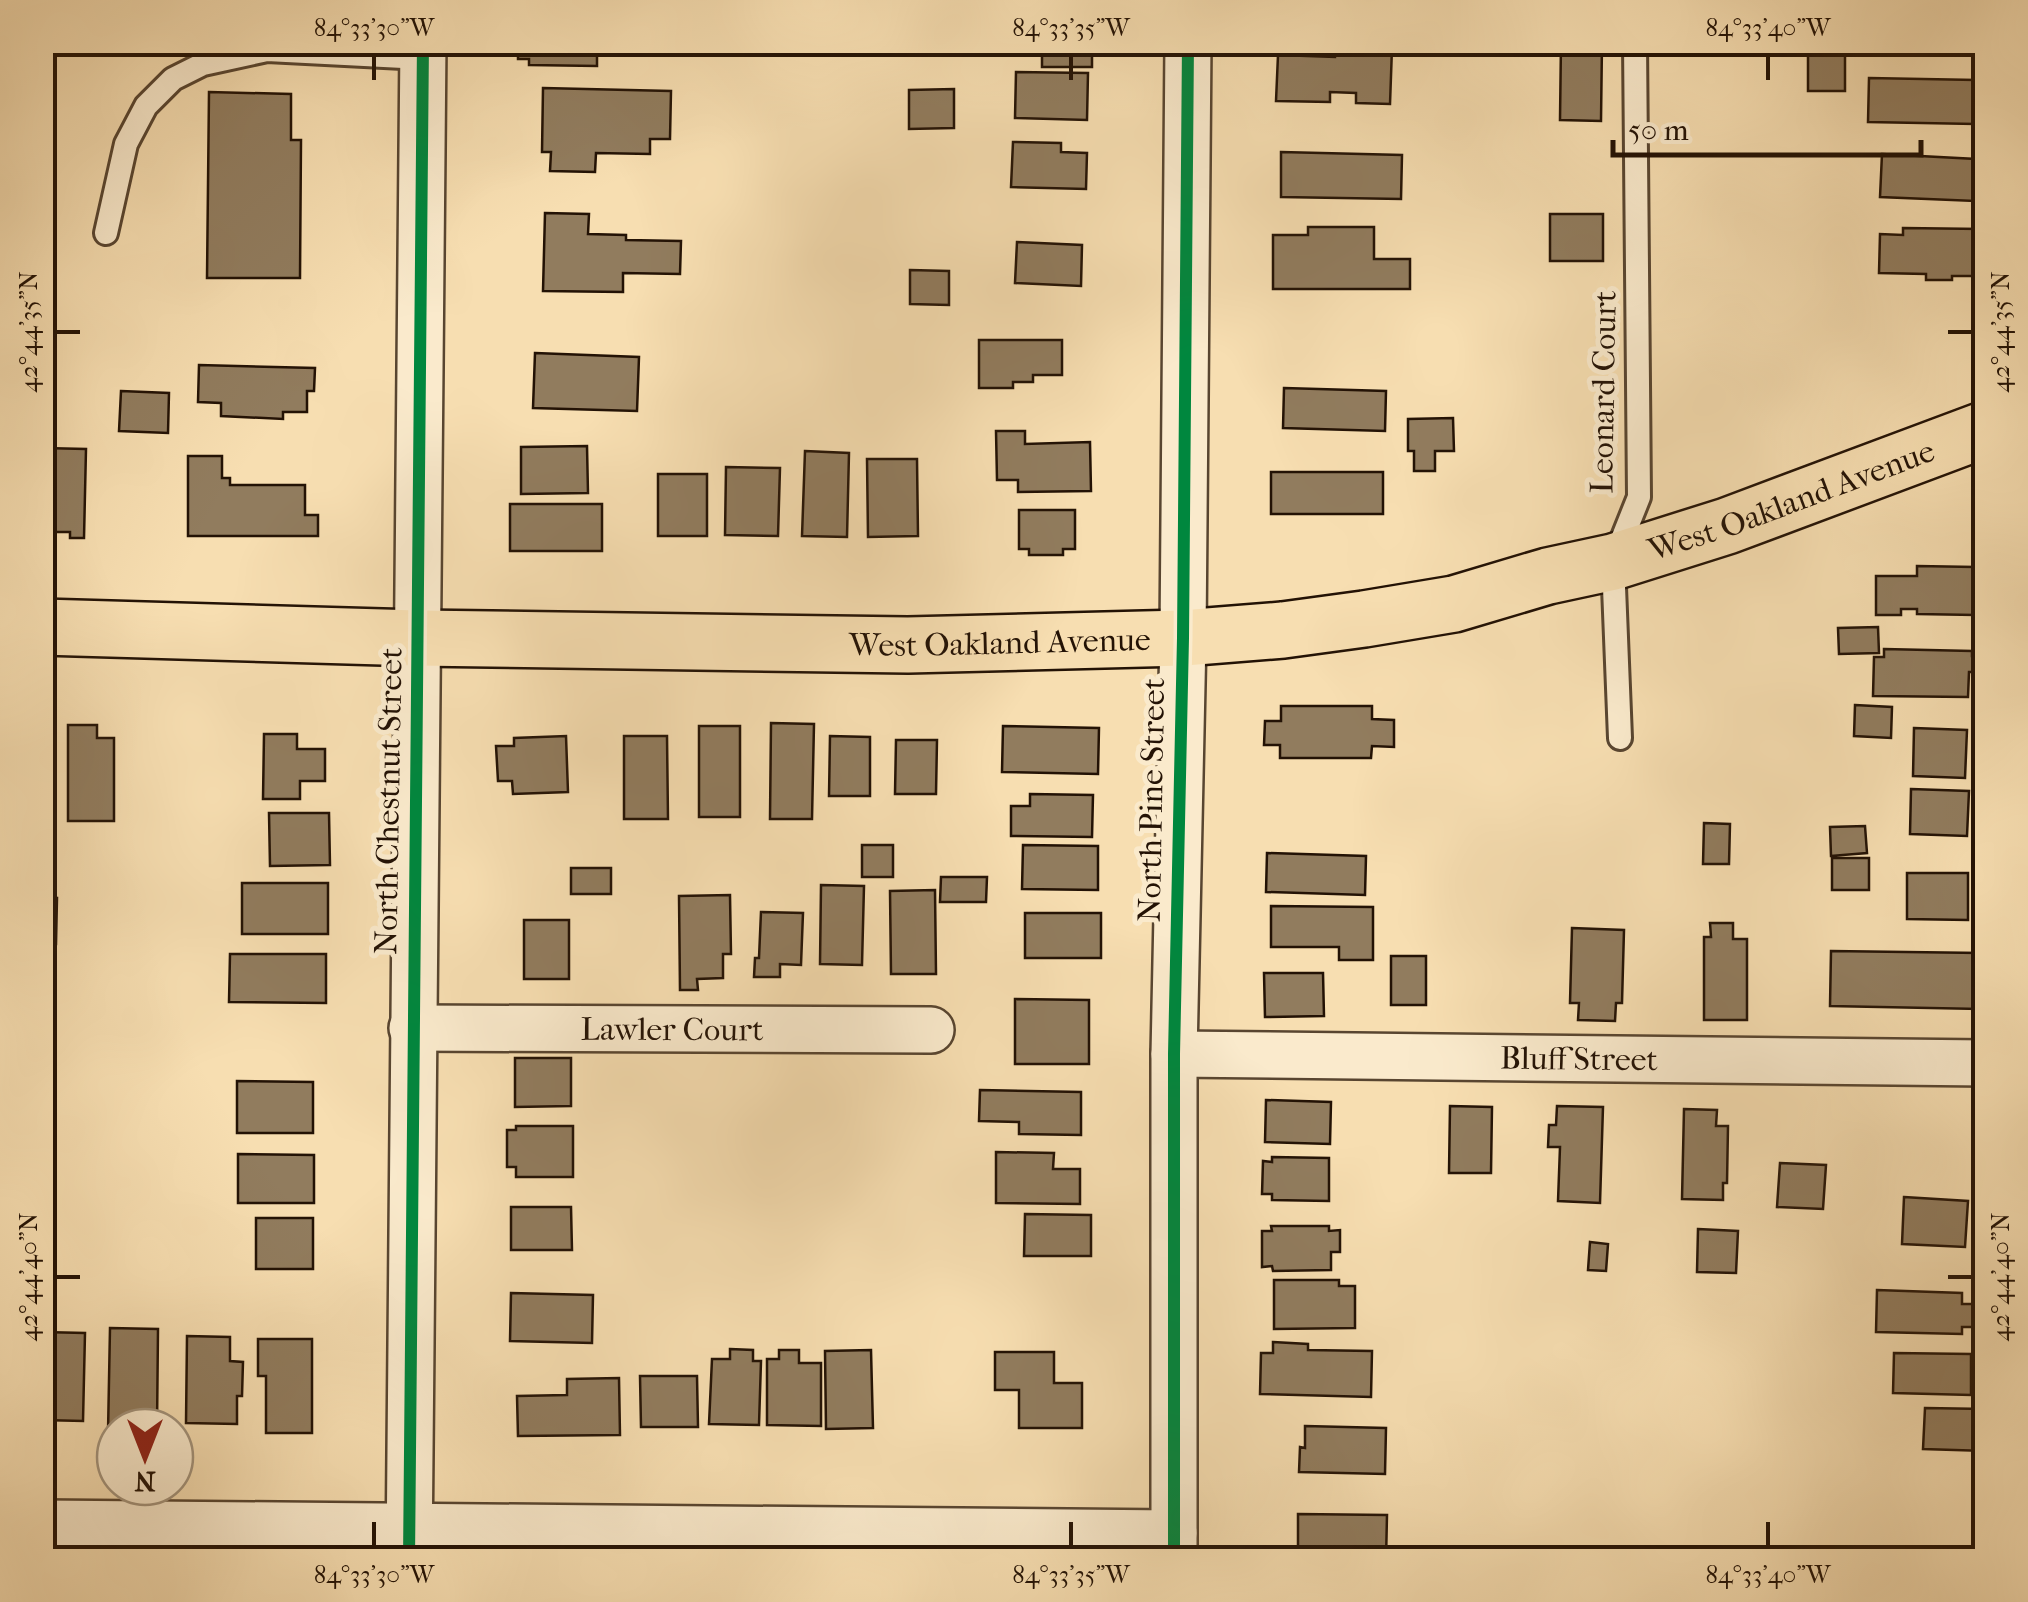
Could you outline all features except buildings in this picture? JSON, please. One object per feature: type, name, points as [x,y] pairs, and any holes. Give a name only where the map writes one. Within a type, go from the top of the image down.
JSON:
[{"type":"main road","name":"West Oakland Avenue","points":[[42,627],[417,638],[908,644],[1182,638],[1332,624],[1454,604],[1548,576],[1613,562],[1728,526],[1986,429]]},
{"type":"street","name":"North Pine Street","points":[[1174,1546],[1174,1054],[1188,42]]},
{"type":"street","name":"North Chestnut Street","points":[[409,1542],[423,50]]},
{"type":"street","name":"Lawler Court","points":[[412,1028],[931,1030]]},
{"type":"street","name":"Bluff Street","points":[[1174,1054],[1986,1064]]},
{"type":"street","points":[[42,1523],[409,1542],[1174,1546]]},
{"type":"lane","name":"Leonard Court","points":[[1620,738],[1613,562],[1639,498],[1635,42]]},
{"type":"lane","points":[[106,233],[126,144],[146,106],[173,79],[203,64],[267,50],[423,50]]},
{"type":"cycle path","points":[[409,1560],[423,42]]},
{"type":"cycle path","points":[[1174,1560],[1174,1054],[1183,638],[1188,42]]}]
